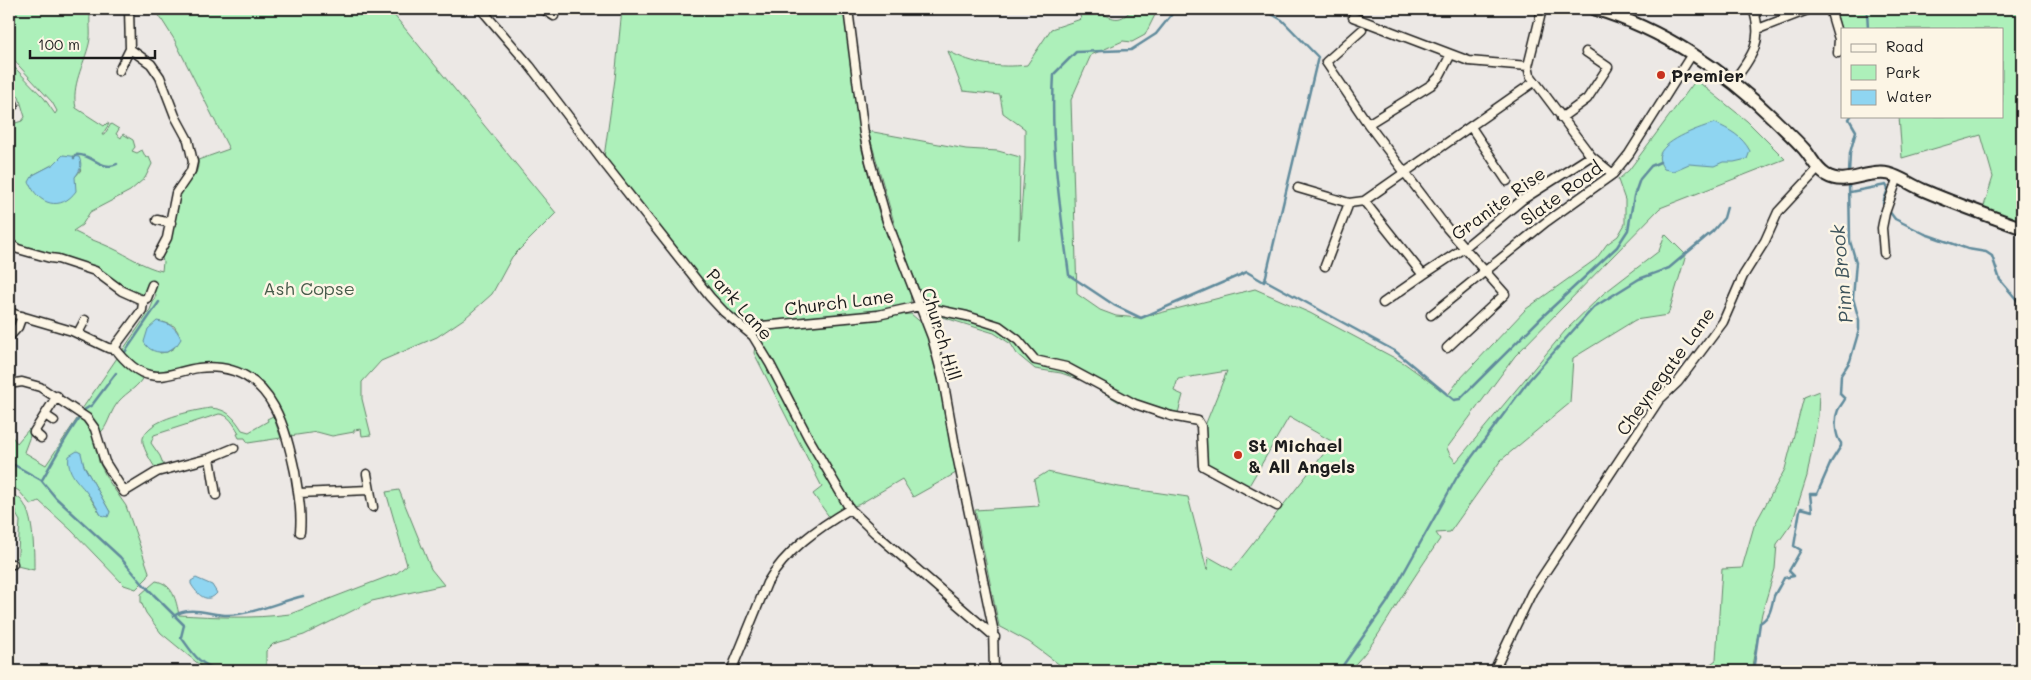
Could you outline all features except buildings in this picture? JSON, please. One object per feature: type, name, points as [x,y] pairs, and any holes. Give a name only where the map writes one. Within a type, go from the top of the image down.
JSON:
[{"type":"street","points":[[119,71],[130,50],[129,9]]},
{"type":"street","name":"Park Lane","points":[[481,9],[530,66],[700,284],[724,312],[753,336],[850,509],[995,637]]},
{"type":"street","points":[[544,9],[554,16]]},
{"type":"street","name":"Church Hill","points":[[848,9],[863,124],[870,161],[887,221],[932,337],[942,379],[954,446],[995,637],[994,671]]},
{"type":"street","points":[[1542,9],[1528,66],[1530,74],[1534,82],[1591,156],[1613,174]]},
{"type":"street","points":[[1595,9],[1630,21],[1692,54],[1732,82],[1758,103],[1805,150],[1818,169],[1835,179],[1850,179],[1876,173],[1887,173],[1921,189],[2022,228]]},
{"type":"street","points":[[1732,82],[1753,53],[1758,29],[1753,9]]},
{"type":"street","points":[[1758,29],[1810,9]]},
{"type":"street","points":[[1830,9],[1839,39],[1838,53]]},
{"type":"street","points":[[1352,17],[1469,60],[1528,66]]},
{"type":"street","points":[[1362,30],[1326,62],[1368,124],[1447,228],[1505,294],[1447,348]]},
{"type":"street","points":[[130,50],[144,59],[156,71],[190,146],[193,164],[188,176],[176,193],[167,238],[158,255]]},
{"type":"street","points":[[1561,118],[1587,99],[1608,67],[1586,52]]},
{"type":"street","name":"Slate Road","points":[[1431,315],[1484,270],[1613,174],[1632,149],[1692,54]]},
{"type":"street","points":[[1368,124],[1431,85],[1439,78],[1448,58]]},
{"type":"street","points":[[1298,188],[1348,202],[1364,201],[1534,82]]},
{"type":"street","points":[[9,96],[14,105]]},
{"type":"street","points":[[1471,127],[1508,181]]},
{"type":"street","name":"Granite Rise","points":[[1383,303],[1464,248],[1522,200],[1591,156]]},
{"type":"street","name":"Cheynegate Lane","points":[[1494,671],[1532,592],[1659,400],[1678,382],[1723,322],[1743,276],[1765,241],[1778,212],[1818,169]]},
{"type":"street","points":[[1884,253],[1882,228],[1886,210],[1898,177]]},
{"type":"street","points":[[1364,201],[1423,275]]},
{"type":"street","points":[[1326,266],[1348,202]]},
{"type":"street","points":[[157,220],[171,223]]},
{"type":"street","points":[[9,243],[18,249],[50,258],[58,258],[95,271],[122,291],[142,300]]},
{"type":"street","points":[[142,300],[147,298],[152,286]]},
{"type":"street","points":[[115,348],[142,310],[142,300]]},
{"type":"street","name":"Church Lane","points":[[746,330],[762,326],[878,315],[919,306],[967,316],[999,326],[1018,340],[1035,360],[1066,367],[1135,404],[1171,416],[1198,422],[1201,426],[1204,466],[1278,506]]},
{"type":"street","points":[[9,310],[22,316],[78,333],[108,348],[115,348],[136,369],[154,377],[204,368],[221,368],[231,370],[252,381],[269,398],[281,418],[299,493],[300,532]]},
{"type":"street","points":[[9,337],[18,327],[22,316]]},
{"type":"street","points":[[78,333],[85,320]]},
{"type":"street","points":[[9,384],[25,382],[40,387],[87,418],[95,429],[105,462],[124,492],[157,472],[210,458],[234,448]]},
{"type":"street","points":[[41,438],[35,434],[33,426],[45,415],[56,396]]},
{"type":"street","points":[[45,415],[54,421]]},
{"type":"street","points":[[210,458],[216,496]]},
{"type":"street","points":[[366,474],[373,506]]},
{"type":"street","points":[[299,493],[369,490]]},
{"type":"street","points":[[731,671],[773,572],[814,533],[850,509]]},
{"type":"green space","name":"Ash Copse","points":[[9,9],[91,9],[90,40],[75,91],[76,108],[104,126],[107,123],[109,124],[102,135],[104,135],[111,124],[119,129],[116,134],[121,138],[123,134],[133,140],[135,147],[132,151],[137,153],[142,150],[146,158],[149,157],[152,164],[145,178],[130,191],[90,212],[82,225],[73,231],[155,269],[162,271],[163,262],[161,254],[171,239],[178,194],[194,175],[198,168],[198,160],[229,149],[174,39],[155,9],[389,9],[556,213],[512,257],[492,294],[465,318],[437,337],[381,361],[362,382],[362,399],[371,435],[362,436],[361,429],[332,436],[317,432],[290,436],[283,415],[275,402],[242,371],[221,364],[160,374],[147,373],[122,351],[149,312],[156,295],[150,283],[141,296],[119,287],[101,272],[84,263],[29,249],[9,239],[9,189],[13,179],[9,175],[9,125],[22,121],[25,117],[19,97],[9,88],[9,71],[14,67],[44,98],[55,114],[57,111],[52,102],[9,55]],"holes":[[[63,155],[81,170],[75,177],[33,175],[54,164]],[[163,322],[174,326],[178,332],[174,348],[160,353]]]},
{"type":"green space","points":[[622,9],[844,9],[862,150],[879,213],[891,247],[910,288],[911,302],[878,311],[750,322],[736,318],[705,285],[604,157],[615,79]]},
{"type":"green space","points":[[1078,9],[1092,9],[1109,17],[1118,18],[1127,14],[1132,9],[1158,9],[1145,35],[1132,42],[1123,41],[1091,55],[1071,100],[1077,294],[1100,310],[1116,316],[1140,318],[1255,289],[1310,313],[1404,363],[1448,395],[1459,380],[1526,309],[1596,259],[1607,244],[1618,236],[1625,224],[1625,200],[1618,180],[1629,170],[1696,80],[1747,121],[1785,159],[1660,208],[1515,356],[1447,448],[1456,462],[1565,331],[1603,294],[1659,251],[1665,234],[1686,255],[1668,315],[1635,320],[1573,358],[1570,403],[1501,460],[1450,532],[1436,533],[1440,539],[1374,640],[1348,671],[1068,671],[1029,642],[999,626],[975,510],[1039,506],[1034,480],[1047,472],[1119,487],[1188,497],[1207,570],[1209,557],[1232,570],[1333,442],[1289,417],[1247,489],[1203,466],[1204,428],[1227,371],[1178,379],[1174,391],[1183,395],[1178,413],[1125,397],[1119,402],[1084,381],[1061,373],[1035,369],[1017,354],[1011,344],[994,333],[929,313],[927,300],[922,297],[899,240],[868,131],[966,149],[998,151],[1020,157],[1019,239],[1025,159],[1025,129],[1003,113],[1000,95],[963,91],[948,51],[967,60],[987,64],[1006,66],[1027,65],[1051,29],[1081,19]]},
{"type":"green space","points":[[1835,9],[2022,9],[2022,224],[1983,209],[1993,177],[1981,135],[1902,158],[1899,118],[2004,118],[2004,28],[1841,28],[1841,30]]},
{"type":"green space","points":[[911,314],[924,325],[940,380],[956,473],[913,497],[902,479],[858,505],[852,506],[830,518],[813,494],[822,487],[754,353],[757,333],[772,327]]},
{"type":"green space","points":[[117,358],[142,379],[119,401],[105,428],[100,433],[97,426],[82,409]]},
{"type":"green space","points":[[1819,391],[1818,416],[1807,476],[1792,523],[1777,544],[1775,569],[1762,613],[1751,671],[1701,671],[1716,660],[1722,569],[1742,568],[1754,526],[1785,469],[1804,397]]},
{"type":"green space","points":[[210,408],[225,412],[232,417],[242,430],[249,432],[273,416],[281,438],[248,443],[245,438],[239,438],[237,434],[239,433],[226,416],[219,414],[154,435],[151,443],[164,466],[156,469],[147,454],[143,441],[147,431],[154,425],[172,417]]},
{"type":"green space","points":[[79,416],[93,432],[99,462],[108,480],[126,506],[149,572],[148,577],[136,589],[124,585],[71,530],[39,501],[31,505],[19,491],[9,485],[9,433],[17,443],[29,429],[30,436],[24,452],[46,465]],"holes":[[[79,452],[84,466],[110,512],[101,515],[83,486]]]},
{"type":"green space","points":[[399,490],[431,569],[444,585],[372,601],[304,635],[273,644],[266,651],[266,671],[207,671],[161,633],[146,613],[141,602],[141,594],[156,581],[170,589],[175,598],[179,615],[248,617],[290,614],[397,573],[407,565],[386,492]]},
{"type":"green space","points":[[10,495],[18,498],[24,504],[29,514],[33,539],[34,570],[17,566],[20,521],[14,506],[9,505]]},
{"type":"water","points":[[1715,123],[1731,131],[1743,141],[1750,151],[1747,159],[1723,162],[1714,166],[1689,164],[1673,171],[1664,169],[1659,156],[1669,143],[1684,134]]},
{"type":"water","points":[[63,155],[79,157],[81,163],[75,177],[76,191],[64,202],[50,203],[38,196],[29,182],[33,175],[54,164]]},
{"type":"water","points":[[157,321],[172,327],[181,339],[177,345],[167,352],[154,351],[148,348],[144,342],[148,329]]},
{"type":"water","points":[[77,451],[81,453],[84,466],[110,512],[108,517],[101,515],[92,499],[71,472],[69,456]]},
{"type":"water","points":[[196,578],[212,585],[217,593],[210,598],[202,597],[191,584],[191,581]]},
{"type":"waterway","points":[[1176,9],[1156,34],[1131,50],[1076,52],[1054,74],[1053,125],[1059,200],[1069,275],[1114,305],[1141,318],[1247,272],[1395,351],[1454,400],[1460,399],[1542,317],[1617,247],[1628,230],[1634,196],[1640,179],[1651,166],[1660,162]]},
{"type":"waterway","points":[[1263,9],[1282,20],[1318,57],[1265,280]]},
{"type":"waterway","name":"Pinn Brook","points":[[1860,9],[1867,12],[1868,28]]},
{"type":"waterway","name":"Pinn Brook","points":[[1849,174],[1850,153],[1856,131],[1850,118]]},
{"type":"waterway","points":[[74,158],[75,155],[81,155],[106,166],[117,164]]},
{"type":"waterway","name":"Pinn Brook","points":[[1753,671],[1760,623],[1768,615],[1774,596],[1784,578],[1794,576],[1789,571],[1801,550],[1794,546],[1800,510],[1801,508],[1812,511],[1810,494],[1817,494],[1831,462],[1841,446],[1836,432],[1838,410],[1845,399],[1840,394],[1841,375],[1850,361],[1859,330],[1859,320],[1853,298],[1856,262],[1850,241],[1849,182]]},
{"type":"waterway","points":[[1850,192],[1886,185],[1888,189],[1883,203],[1895,219],[1925,234],[1968,249],[1986,252],[1992,256],[2000,280],[2022,306]]},
{"type":"waterway","points":[[1339,671],[1388,601],[1457,477],[1529,380],[1594,307],[1639,279],[1669,268],[1713,231],[1724,218],[1727,207]]},
{"type":"waterway","points":[[125,352],[159,302]]},
{"type":"waterway","points":[[84,410],[92,405],[116,373]]},
{"type":"waterway","points":[[42,480],[80,417]]},
{"type":"waterway","points":[[9,462],[41,480],[56,498],[120,557],[142,583],[184,625],[181,637],[193,654],[202,662],[221,671]]},
{"type":"waterway","points":[[174,616],[187,611],[200,611],[221,615],[238,614],[303,596]]},
{"type":"place","name":"Premier","points":[[1661,75]]},
{"type":"place","name":"St Michael & All Angels","points":[[1238,455]]}]
